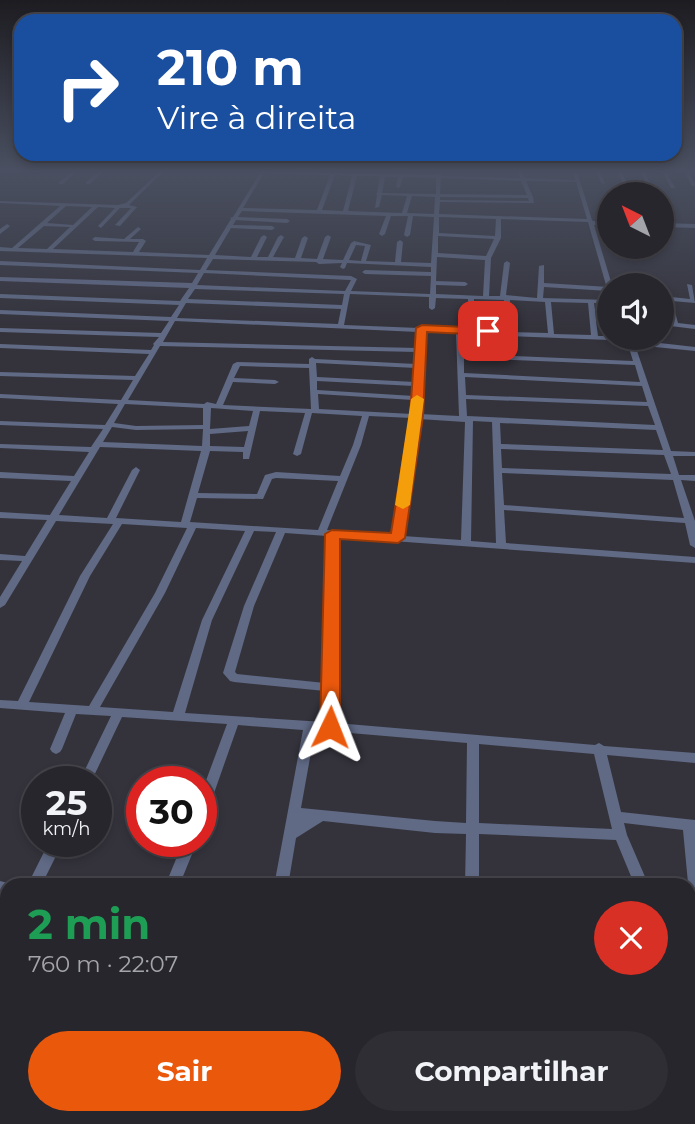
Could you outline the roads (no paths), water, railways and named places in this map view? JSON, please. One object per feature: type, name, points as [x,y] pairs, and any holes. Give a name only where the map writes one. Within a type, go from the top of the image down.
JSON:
[{"type":"street","points":[[48,251],[76,223]]},
{"type":"street","points":[[84,252],[106,223]]},
{"type":"street","points":[[1,600],[54,517],[230,223]]},
{"type":"street","points":[[241,223],[272,228]]},
{"type":"street","points":[[382,234],[386,223]]},
{"type":"street","points":[[407,235],[409,223]]},
{"type":"street","points":[[432,308],[437,223]]},
{"type":"street","points":[[486,296],[488,258],[498,238],[499,223]]},
{"type":"street","points":[[591,223],[605,273]]},
{"type":"street","points":[[13,250],[43,224],[73,226]]},
{"type":"street","points":[[674,225],[695,226]]},
{"type":"street","points":[[0,232],[7,226]]},
{"type":"street","points":[[126,240],[138,229]]},
{"type":"street","points":[[436,234],[498,238]]},
{"type":"street","points":[[253,259],[264,237]]},
{"type":"street","points":[[269,260],[281,237]]},
{"type":"street","points":[[283,276],[295,261],[305,237]]},
{"type":"street","points":[[318,262],[328,237]]},
{"type":"street","points":[[95,239],[144,242],[135,254]]},
{"type":"street","points":[[398,264],[400,242]]},
{"type":"street","points":[[339,277],[351,245],[368,245],[363,263]]},
{"type":"street","points":[[0,249],[435,265]]},
{"type":"street","points":[[435,255],[488,258]]},
{"type":"street","points":[[302,276],[307,262]]},
{"type":"street","points":[[321,276],[327,262]]},
{"type":"street","points":[[0,263],[354,279],[347,292],[341,325]]},
{"type":"street","points":[[505,332],[507,263]]},
{"type":"street","points":[[542,266],[541,285],[551,335]]},
{"type":"street","points":[[365,272],[434,274]]},
{"type":"street","points":[[0,279],[597,302]]},
{"type":"street","points":[[391,292],[397,280]]},
{"type":"street","points":[[434,283],[465,284]]},
{"type":"street","points":[[541,285],[597,287]]},
{"type":"street","points":[[674,299],[694,300],[689,285]]},
{"type":"street","points":[[0,296],[344,307]]},
{"type":"street","points":[[471,296],[471,330]]},
{"type":"street","points":[[0,312],[595,337],[591,302]]},
{"type":"street","points":[[58,331],[75,315]]},
{"type":"street","points":[[593,319],[597,319]]},
{"type":"street","points":[[675,324],[695,327]]},
{"type":"street","points":[[398,538],[416,416],[422,328]]},
{"type":"street","points":[[0,330],[161,335]]},
{"type":"street","points":[[459,330],[462,397],[466,420],[466,543]]},
{"type":"street","points":[[156,344],[420,350]]},
{"type":"street","points":[[0,346],[152,352]]},
{"type":"street","points":[[674,346],[695,349]]},
{"type":"street","points":[[36,359],[45,347]]},
{"type":"street","points":[[297,454],[316,392],[312,347]]},
{"type":"street","points":[[633,350],[676,477],[690,504],[694,539]]},
{"type":"street","points":[[461,356],[637,363]]},
{"type":"street","points":[[219,405],[237,364],[419,366]]},
{"type":"street","points":[[0,374],[136,378]]},
{"type":"street","points":[[462,375],[644,384]]},
{"type":"street","points":[[315,379],[418,384]]},
{"type":"street","points":[[230,380],[275,382]]},
{"type":"street","points":[[356,394],[358,382]]},
{"type":"street","points":[[316,392],[417,398]]},
{"type":"street","points":[[0,396],[123,399],[496,422],[659,428]]},
{"type":"street","points":[[462,397],[650,404]]},
{"type":"street","points":[[92,709],[160,593],[188,525],[206,449],[207,404]]},
{"type":"street","points":[[0,446],[206,449],[247,453],[257,408]]},
{"type":"street","points":[[330,727],[332,688],[326,534],[342,479],[357,445],[366,414]]},
{"type":"street","points":[[496,422],[502,546]]},
{"type":"street","points":[[0,423],[207,430],[252,428]]},
{"type":"street","points":[[498,446],[695,454]]},
{"type":"street","points":[[22,704],[115,521],[136,470]]},
{"type":"street","points":[[499,470],[695,478]]},
{"type":"street","points":[[0,475],[76,479]]},
{"type":"street","points":[[193,495],[260,498],[268,478],[276,475],[342,479]]},
{"type":"street","points":[[501,506],[690,521]]},
{"type":"street","points":[[0,515],[251,528],[695,559]]},
{"type":"street","points":[[178,716],[207,620],[251,528]]},
{"type":"street","points":[[282,530],[249,606],[229,673],[234,678],[332,688]]},
{"type":"street","points":[[0,557],[28,559]]},
{"type":"street","points":[[0,704],[310,725],[695,758]]},
{"type":"street","points":[[56,749],[73,708]]},
{"type":"street","points":[[93,766],[119,712]]},
{"type":"street","points":[[217,774],[234,720]]},
{"type":"street","points":[[282,878],[310,725]]},
{"type":"street","points":[[472,878],[473,738]]},
{"type":"street","points":[[599,748],[620,835],[639,878]]},
{"type":"street","points":[[293,813],[435,827],[620,835]]},
{"type":"street","points":[[290,835],[321,816]]},
{"type":"street","points":[[616,817],[692,826],[695,878]]},
{"type":"street","points":[[38,878],[48,857]]},
{"type":"street","points":[[175,878],[184,857]]}]
